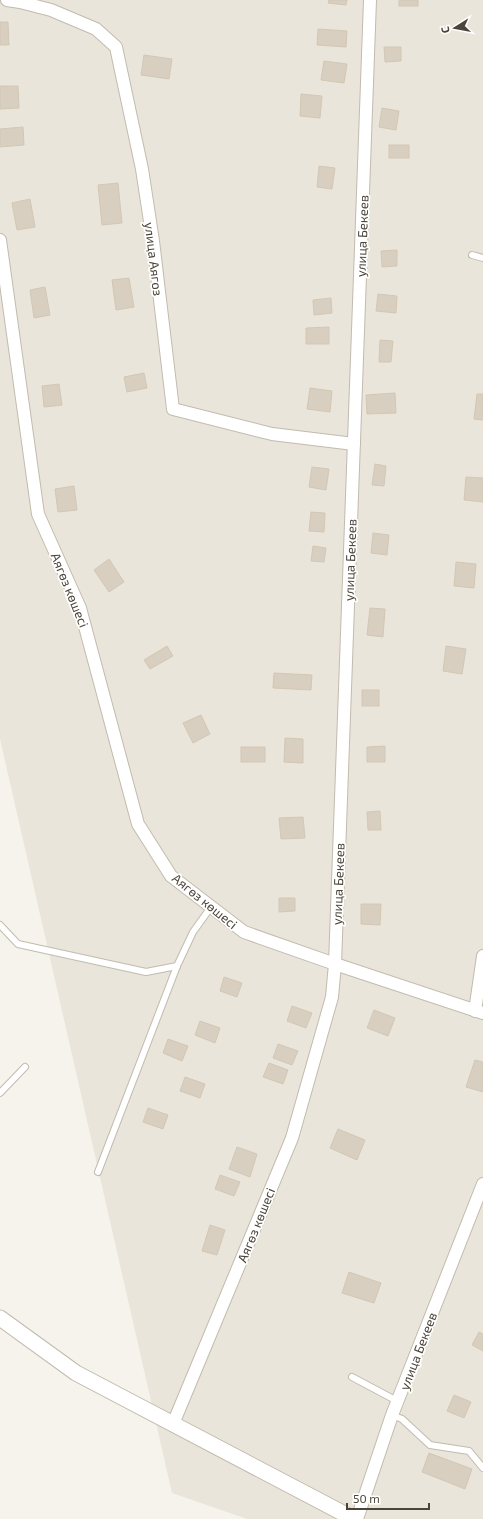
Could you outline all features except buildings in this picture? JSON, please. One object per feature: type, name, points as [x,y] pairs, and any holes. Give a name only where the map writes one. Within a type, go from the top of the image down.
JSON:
[{"type":"street","name":"улица Аягоз","points":[[7,0],[51,10],[96,29],[116,47],[142,169],[153,240],[173,409],[272,434],[354,444]]},
{"type":"street","name":"улица Бекеев","points":[[335,964],[370,0]]},
{"type":"street","name":"Аягөз көшесі","points":[[0,240],[38,514],[80,608],[138,824],[171,876],[244,932],[335,964],[332,997],[292,1138],[173,1424]]},
{"type":"street","points":[[335,964],[479,1012],[483,956]]},
{"type":"street","name":"улица Бекеев","points":[[356,1519],[392,1415],[399,1402],[483,1184]]},
{"type":"street","points":[[0,1318],[76,1373],[356,1519]]},
{"type":"lane","points":[[472,255],[483,258]]},
{"type":"lane","points":[[98,1172],[177,966],[193,932],[211,907]]},
{"type":"lane","points":[[0,925],[18,944],[146,972],[177,966]]},
{"type":"lane","points":[[0,1093],[25,1067]]},
{"type":"lane","points":[[352,1377],[399,1402]]},
{"type":"lane","points":[[392,1415],[402,1419],[430,1445],[469,1451],[483,1468]]},
{"type":"shaded area","points":[[0,0],[483,0],[483,1519],[247,1519],[172,1493],[0,739]]}]
